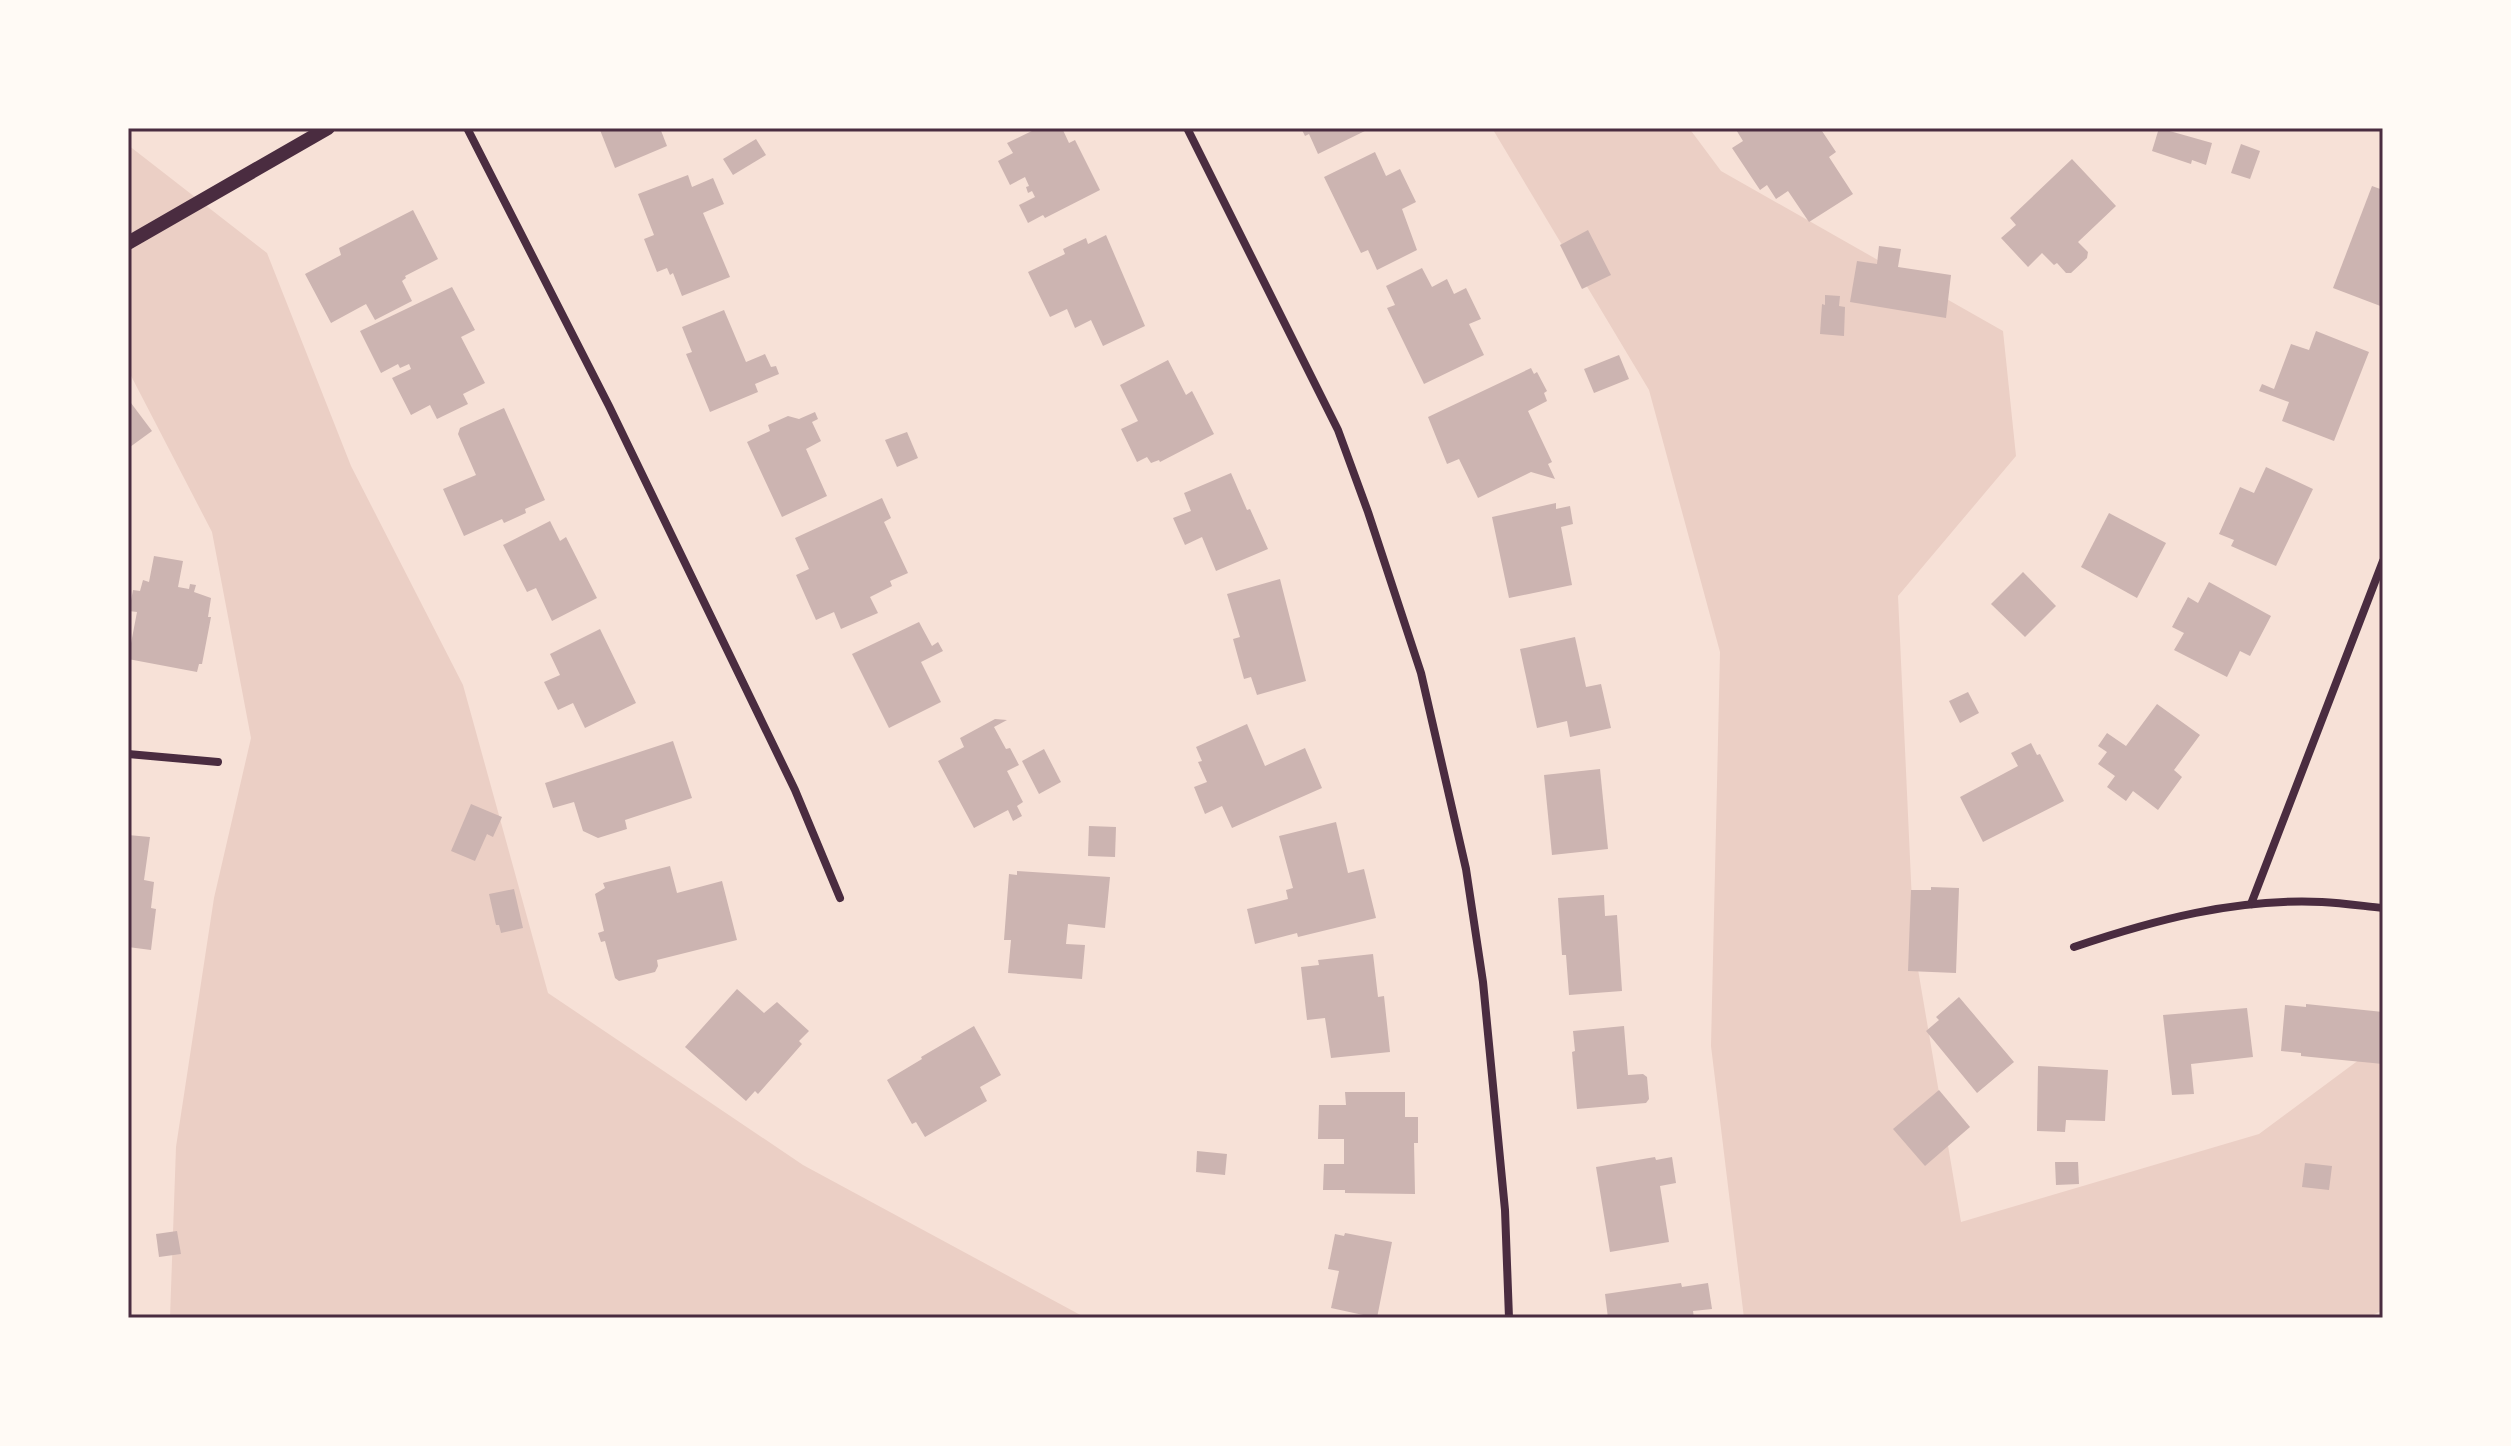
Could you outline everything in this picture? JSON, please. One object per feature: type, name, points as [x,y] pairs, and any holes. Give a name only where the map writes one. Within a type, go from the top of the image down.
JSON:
[{"type":"street","points":[[128,243],[328,128]]},
{"type":"street","points":[[467,128],[609,406],[761,719],[795,790],[840,898]]},
{"type":"street","points":[[1187,128],[1338,430],[1421,673],[1466,869],[1483,982],[1505,1210],[1509,1318]]},
{"type":"street","points":[[2251,904],[2383,561]]},
{"type":"street","points":[[128,754],[218,762]]},
{"type":"street","points":[[2074,947],[2131,928],[2203,911],[2251,904],[2320,902],[2383,908]]},
{"type":"shaded area","points":[[1492,128],[1689,128],[1721,171],[2003,331],[2016,456],[1898,596],[1914,946],[1961,1222],[2259,1134],[2383,1042],[2383,1310],[2367,1318],[1744,1318],[1711,1046],[1720,652],[1649,390]]},
{"type":"shaded area","points":[[128,145],[267,253],[351,466],[463,685],[548,993],[803,1165],[1086,1318],[170,1318],[176,1147],[214,898],[251,738],[212,532],[128,370]]},
{"type":"building","points":[[660,128],[667,146],[615,168],[600,130]]},
{"type":"building","points":[[1038,128],[1062,128],[1069,143],[1075,140],[1100,190],[1045,218],[1043,215],[1028,223],[1019,205],[1035,197],[1032,191],[1028,193],[1025,177],[1010,185],[998,161],[1013,153],[1007,143]]},
{"type":"building","points":[[1301,128],[1371,128],[1318,154],[1309,134],[1305,136]]},
{"type":"building","points":[[1735,128],[1820,128],[1836,152],[1829,157],[1853,194],[1809,222],[1788,191],[1776,199],[1767,185],[1760,190],[1732,148],[1743,141]]},
{"type":"building","points":[[2159,128],[2212,143],[2206,165],[2192,160],[2191,164],[2152,151]]},
{"type":"building","points":[[756,139],[766,155],[733,175],[723,159]]},
{"type":"building","points":[[2241,144],[2260,151],[2250,179],[2231,173]]},
{"type":"building","points":[[1375,152],[1386,176],[1400,169],[1416,202],[1402,209],[1417,250],[1377,270],[1368,250],[1361,253],[1324,177]]},
{"type":"building","points":[[2072,159],[2116,206],[2078,242],[2088,252],[2087,258],[2071,273],[2066,273],[2057,263],[2054,265],[2042,253],[2028,267],[2001,238],[2016,225],[2010,218]]},
{"type":"building","points":[[688,175],[692,187],[713,178],[724,204],[703,213],[730,277],[682,296],[673,273],[670,275],[667,268],[657,272],[644,239],[654,235],[638,194]]},
{"type":"building","points":[[2372,186],[2383,190],[2383,307],[2333,288]]},
{"type":"building","points":[[413,210],[438,259],[405,276],[402,281],[412,301],[375,320],[366,304],[331,323],[305,274],[341,255],[339,248]]},
{"type":"building","points":[[1588,230],[1611,275],[1582,289],[1560,245]]},
{"type":"building","points":[[1106,235],[1145,326],[1103,346],[1091,320],[1075,328],[1067,309],[1050,317],[1028,272],[1065,254],[1063,249],[1086,238],[1088,244]]},
{"type":"building","points":[[1879,246],[1901,249],[1898,267],[1951,275],[1946,318],[1850,302],[1857,261],[1877,264]]},
{"type":"building","points":[[1422,268],[1432,287],[1447,279],[1454,294],[1466,288],[1481,319],[1469,324],[1484,355],[1424,384],[1387,308],[1395,305],[1386,286]]},
{"type":"building","points":[[452,287],[475,330],[461,337],[485,383],[463,394],[468,404],[437,419],[430,405],[411,415],[392,378],[411,369],[409,364],[400,368],[398,364],[381,373],[360,331]]},
{"type":"building","points":[[1825,295],[1840,296],[1839,306],[1845,307],[1844,336],[1820,334]]},
{"type":"building","points":[[724,310],[746,362],[765,354],[771,367],[776,366],[779,374],[755,384],[758,392],[710,412],[686,354],[692,352],[682,327]]},
{"type":"building","points":[[2316,331],[2369,352],[2334,441],[2282,421],[2289,402],[2259,391],[2262,384],[2274,389],[2291,344],[2309,350]]},
{"type":"building","points":[[1619,355],[1629,379],[1594,393],[1584,369]]},
{"type":"building","points":[[1168,360],[1186,395],[1192,391],[1214,434],[1160,462],[1151,463],[1147,457],[1137,462],[1121,429],[1138,421],[1120,385]]},
{"type":"building","points":[[1531,368],[1534,374],[1537,372],[1547,391],[1544,393],[1547,401],[1528,411],[1552,462],[1548,464],[1555,479],[1531,472],[1478,498],[1459,459],[1447,464],[1428,417]]},
{"type":"building","points":[[128,399],[152,431],[130,447],[128,445]]},
{"type":"building","points":[[504,408],[545,500],[504,523],[502,519],[464,536],[443,489],[476,475],[458,434],[460,428]]},
{"type":"building","points":[[815,412],[818,419],[812,422],[821,441],[806,449],[827,496],[782,517],[747,442],[770,431],[768,425],[788,416],[799,419]]},
{"type":"building","points":[[907,432],[918,458],[897,467],[885,440]]},
{"type":"building","points":[[2266,467],[2313,489],[2276,566],[2231,546],[2234,540],[2219,534],[2240,487],[2254,493]]},
{"type":"building","points":[[1231,473],[1268,549],[1216,571],[1202,537],[1185,545],[1173,518],[1191,511],[1184,493]]},
{"type":"building","points":[[882,498],[891,518],[884,522],[908,573],[890,581],[892,586],[870,597],[878,613],[841,629],[834,612],[816,620],[796,575],[809,569],[795,538]]},
{"type":"building","points":[[1556,503],[1556,509],[1570,506],[1573,524],[1561,527],[1572,585],[1509,598],[1492,517]]},
{"type":"building","points":[[2109,513],[2166,543],[2137,598],[2081,567]]},
{"type":"building","points":[[550,521],[560,541],[566,537],[597,598],[552,621],[536,588],[527,592],[503,545]]},
{"type":"building","points":[[154,556],[183,561],[178,587],[189,589],[190,584],[196,585],[194,592],[211,598],[208,617],[211,617],[202,664],[199,664],[197,672],[128,659],[137,612],[129,611],[133,590],[140,591],[143,580],[149,582]]},
{"type":"building","points":[[2023,572],[2056,606],[2025,637],[1991,604]]},
{"type":"building","points":[[1280,579],[1306,681],[1257,695],[1251,677],[1244,679],[1233,639],[1240,637],[1227,594]]},
{"type":"building","points":[[2209,582],[2271,616],[2250,656],[2240,651],[2227,677],[2174,650],[2184,633],[2172,627],[2188,597],[2198,603]]},
{"type":"building","points":[[919,622],[932,646],[938,642],[943,651],[921,662],[941,702],[889,728],[852,654]]},
{"type":"building","points":[[600,629],[636,703],[585,728],[573,703],[558,710],[544,682],[560,675],[550,654]]},
{"type":"building","points":[[1575,637],[1586,687],[1601,684],[1611,728],[1570,737],[1567,721],[1537,728],[1520,649]]},
{"type":"building","points":[[1968,692],[1979,713],[1960,723],[1949,701]]},
{"type":"building","points":[[2157,704],[2200,735],[2174,770],[2182,777],[2158,810],[2133,791],[2126,801],[2107,787],[2115,776],[2098,764],[2107,752],[2098,746],[2107,733],[2126,746]]},
{"type":"building","points":[[995,719],[1007,720],[994,727],[1019,765],[1007,771],[1023,802],[1017,806],[1022,816],[1013,821],[1008,810],[974,828],[938,761],[964,747],[960,738]]},
{"type":"building","points":[[1247,724],[1265,766],[1305,748],[1322,788],[1232,828],[1222,806],[1205,814],[1194,787],[1207,782],[1198,762],[1202,761],[1196,747]]},
{"type":"building","points":[[673,741],[692,798],[625,820],[627,829],[598,838],[583,831],[574,802],[553,808],[545,783]]},
{"type":"building","points":[[2031,743],[2064,801],[1983,842],[1960,797],[2018,766],[2011,753]]},
{"type":"building","points":[[1044,749],[1061,782],[1039,794],[1022,761]]},
{"type":"building","points":[[1600,769],[1608,849],[1552,855],[1544,775]]},
{"type":"building","points":[[471,804],[502,817],[493,837],[487,834],[475,861],[451,851]]},
{"type":"building","points":[[1336,822],[1348,873],[1364,869],[1376,918],[1255,944],[1247,909],[1288,899],[1286,890],[1293,888],[1279,836]]},
{"type":"building","points":[[1089,826],[1116,827],[1115,857],[1088,856]]},
{"type":"building","points":[[128,835],[150,837],[144,880],[154,882],[151,908],[156,909],[151,950],[128,947]]},
{"type":"building","points":[[670,866],[677,893],[722,881],[737,940],[657,960],[655,972],[619,981],[615,978],[605,941],[601,942],[598,933],[604,931],[595,894],[605,888],[603,883]]},
{"type":"building","points":[[1017,871],[1110,877],[1105,928],[1068,924],[1066,944],[1085,945],[1082,979],[1008,973],[1011,940],[1004,940],[1009,874],[1017,875]]},
{"type":"building","points":[[1931,887],[1959,888],[1956,973],[1908,971],[1911,890],[1931,890]]},
{"type":"building","points":[[514,889],[523,928],[501,933],[499,925],[496,925],[489,894]]},
{"type":"building","points":[[1604,895],[1605,916],[1617,915],[1622,991],[1569,995],[1566,955],[1562,955],[1558,898]]},
{"type":"building","points":[[1373,954],[1378,997],[1384,996],[1390,1052],[1331,1058],[1325,1018],[1307,1020],[1301,967],[1319,965],[1318,960]]},
{"type":"building","points":[[737,989],[764,1013],[777,1002],[809,1031],[799,1041],[802,1044],[758,1094],[755,1091],[746,1101],[685,1047]]},
{"type":"building","points":[[1959,997],[2014,1062],[1977,1093],[1926,1031],[1939,1020],[1936,1017]]},
{"type":"building","points":[[2306,1004],[2383,1012],[2383,1064],[2301,1056],[2301,1053],[2281,1051],[2285,1005],[2306,1007]]},
{"type":"building","points":[[2247,1008],[2253,1057],[2191,1064],[2194,1094],[2172,1095],[2163,1015]]},
{"type":"building","points":[[974,1026],[1001,1075],[980,1087],[987,1101],[925,1137],[916,1122],[912,1124],[887,1080]]},
{"type":"building","points":[[1624,1026],[1628,1075],[1643,1074],[1647,1077],[1649,1099],[1646,1103],[1577,1109],[1573,1031]]},
{"type":"building","points":[[2038,1066],[2108,1070],[2105,1121],[2066,1120],[2065,1132],[2037,1131]]},
{"type":"building","points":[[1939,1090],[1970,1127],[1925,1166],[1893,1129]]},
{"type":"building","points":[[1345,1092],[1405,1092],[1405,1117],[1418,1117],[1418,1143],[1414,1143],[1415,1194],[1323,1190],[1324,1164],[1344,1164],[1344,1139],[1318,1139],[1319,1105],[1346,1105]]},
{"type":"building","points":[[1197,1151],[1227,1154],[1225,1175],[1196,1172]]},
{"type":"building","points":[[1655,1157],[1656,1160],[1672,1157],[1676,1183],[1660,1186],[1669,1242],[1610,1252],[1596,1167]]},
{"type":"building","points":[[2055,1162],[2078,1162],[2079,1184],[2056,1185]]},
{"type":"building","points":[[2305,1163],[2332,1166],[2329,1190],[2302,1187]]},
{"type":"building","points":[[177,1231],[181,1254],[159,1257],[156,1234]]},
{"type":"building","points":[[1345,1233],[1392,1242],[1377,1318],[1331,1308],[1339,1271],[1328,1269],[1335,1234],[1344,1236]]},
{"type":"building","points":[[1681,1283],[1682,1287],[1708,1283],[1712,1309],[1693,1311],[1694,1318],[1608,1318],[1605,1294]]}]
